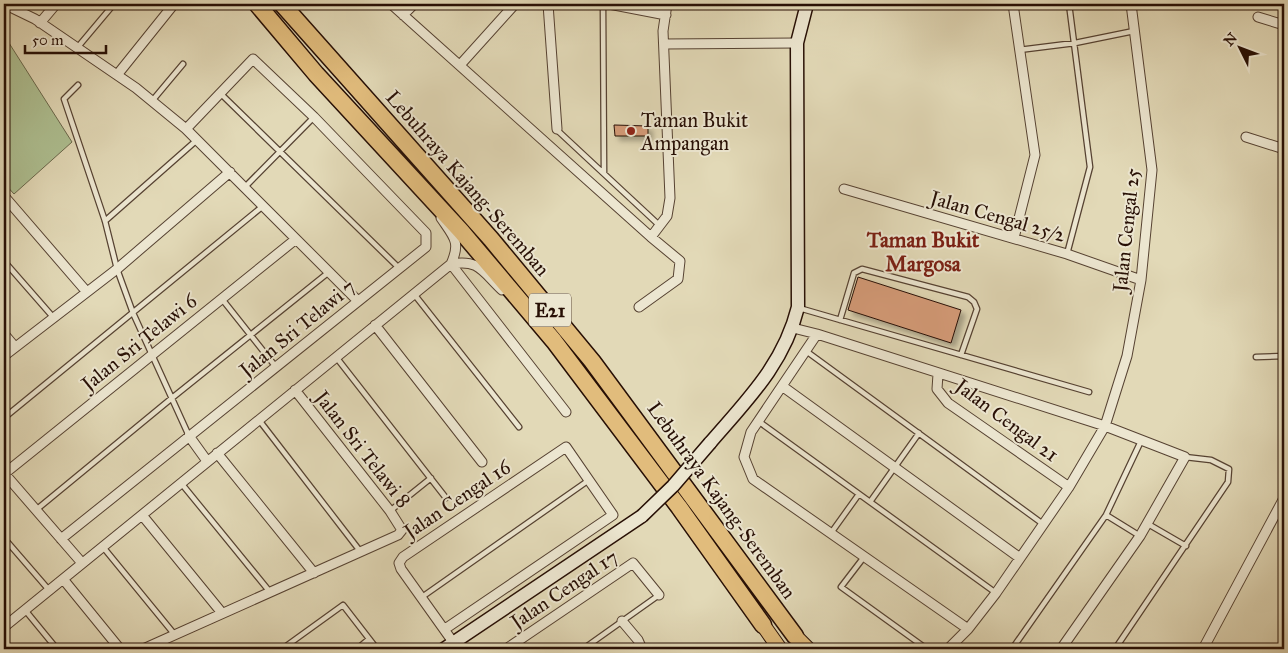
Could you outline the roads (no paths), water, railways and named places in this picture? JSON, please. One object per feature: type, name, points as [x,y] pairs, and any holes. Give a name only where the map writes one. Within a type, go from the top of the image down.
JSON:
[{"type":"highway","name":"Lebuhraya Kajang-Seremban","points":[[257,4],[316,74],[414,180],[554,341],[673,500],[763,625]]},
{"type":"highway","name":"Lebuhraya Kajang-Seremban","points":[[288,8],[492,239],[592,360],[803,645]]},
{"type":"main road","points":[[763,625],[773,649]]},
{"type":"main road","points":[[763,625],[780,649]]},
{"type":"street","points":[[4,4],[40,23],[117,75],[198,139],[358,301]]},
{"type":"street","points":[[40,23],[56,4]]},
{"type":"street","points":[[117,75],[174,4]]},
{"type":"street","points":[[391,4],[680,261],[678,280],[639,307]]},
{"type":"street","points":[[404,15],[414,4]]},
{"type":"street","points":[[460,65],[515,4]]},
{"type":"street","points":[[548,4],[557,129]]},
{"type":"street","points":[[609,4],[666,15]]},
{"type":"street","points":[[651,236],[667,216],[670,198],[664,44],[668,4]]},
{"type":"street","points":[[452,647],[642,516],[673,486],[759,386],[784,350],[793,328],[798,307],[797,43],[807,4]]},
{"type":"street","points":[[1012,4],[1035,154],[1014,238]]},
{"type":"street","name":"Jalan Cengal 25","points":[[948,649],[968,629],[996,593],[1069,487],[1105,426],[1126,356],[1141,280],[1152,170],[1131,4]]},
{"type":"street","points":[[1258,17],[1284,24]]},
{"type":"street","points":[[664,44],[797,43]]},
{"type":"street","points":[[186,129],[254,59],[314,117]]},
{"type":"street","name":"Jalan Sri Telawi 7","points":[[61,539],[426,247],[426,233],[314,117]]},
{"type":"street","points":[[1246,137],[1284,149]]},
{"type":"street","points":[[4,356],[117,269],[230,172]]},
{"type":"street","points":[[5,624],[82,564],[450,264],[457,250],[456,240],[414,180]]},
{"type":"street","name":"Jalan Cengal 25/2","points":[[844,189],[1067,254],[1141,280]]},
{"type":"street","points":[[4,196],[86,291]]},
{"type":"street","name":"Jalan Sri Telawi 6","points":[[4,474],[296,239]]},
{"type":"street","points":[[450,264],[466,262],[475,264],[554,341]]},
{"type":"street","points":[[450,264],[566,412]]},
{"type":"street","points":[[375,325],[482,462]]},
{"type":"street","points":[[793,328],[1105,426],[1185,457],[1148,524],[1061,649]]},
{"type":"street","points":[[4,334],[15,346]]},
{"type":"street","points":[[817,334],[751,432],[744,457],[753,479],[968,629]]},
{"type":"street","name":"Jalan Cengal 21","points":[[938,374],[937,388],[948,403],[1069,487]]},
{"type":"street","points":[[782,386],[1020,558]]},
{"type":"street","name":"Jalan Sri Telawi 8","points":[[295,390],[390,511],[402,530],[398,535],[360,551]]},
{"type":"street","points":[[189,436],[207,461]]},
{"type":"street","name":"Jalan Cengal 16","points":[[452,647],[445,629],[400,569],[399,563],[403,557],[566,446],[589,480]]},
{"type":"street","points":[[217,454],[314,573]]},
{"type":"street","points":[[4,474],[82,564]]},
{"type":"street","points":[[445,629],[613,515],[589,480]]},
{"type":"street","points":[[1203,649],[1284,498]]},
{"type":"street","points":[[142,514],[222,613]]},
{"type":"street","points":[[143,649],[360,551]]},
{"type":"street","name":"Jalan Cengal 17","points":[[506,649],[628,564],[633,563],[637,566],[658,596]]},
{"type":"street","points":[[63,579],[120,649]]},
{"type":"street","points":[[622,621],[638,640],[642,649]]},
{"type":"lane","points":[[77,48],[114,4]]},
{"type":"lane","points":[[603,4],[604,173]]},
{"type":"lane","points":[[1067,254],[1090,167],[1069,4]]},
{"type":"lane","points":[[1020,50],[1075,43],[1134,31]]},
{"type":"lane","points":[[152,101],[183,64]]},
{"type":"lane","points":[[78,85],[64,99],[105,221],[117,269],[150,355],[189,436]]},
{"type":"lane","points":[[220,93],[399,268]]},
{"type":"lane","points":[[245,188],[314,117]]},
{"type":"lane","points":[[557,129],[660,226]]},
{"type":"lane","points":[[105,221],[198,139]]},
{"type":"lane","points":[[4,418],[263,206]]},
{"type":"lane","points":[[4,261],[53,317]]},
{"type":"lane","points":[[840,320],[854,273],[862,269],[968,296],[978,308],[961,356]]},
{"type":"lane","points":[[36,510],[329,272]]},
{"type":"lane","points":[[414,294],[519,427]]},
{"type":"lane","points":[[221,298],[276,367]]},
{"type":"lane","points":[[798,307],[1089,392]]},
{"type":"lane","points":[[806,351],[1044,524]]},
{"type":"lane","points":[[1256,357],[1284,356]]},
{"type":"lane","points":[[336,357],[446,498]]},
{"type":"lane","points":[[259,420],[360,551]]},
{"type":"lane","points":[[758,421],[996,593]]},
{"type":"lane","points":[[870,502],[919,433]]},
{"type":"lane","points":[[1012,649],[1106,515],[1142,439]]},
{"type":"lane","points":[[1115,649],[1228,482],[1229,469],[1211,460],[1185,457]]},
{"type":"lane","points":[[390,511],[431,478]]},
{"type":"lane","points":[[422,597],[589,480]]},
{"type":"lane","points":[[181,483],[270,592]]},
{"type":"lane","points":[[831,533],[859,494]]},
{"type":"lane","points":[[1106,515],[1140,536]]},
{"type":"lane","points":[[1148,524],[1186,546]]},
{"type":"lane","points":[[4,538],[49,590]]},
{"type":"lane","points":[[103,546],[175,635]]},
{"type":"lane","points":[[864,556],[841,588],[927,649]]},
{"type":"lane","points":[[583,649],[658,596]]},
{"type":"lane","points":[[282,649],[343,606],[376,649]]},
{"type":"lane","points":[[24,610],[56,649]]},
{"type":"lane","points":[[357,649],[369,639]]},
{"type":"place","name":"Taman Bukit Ampangan","points":[[631,131]]},
{"type":"district","name":"Taman Bukit Margosa","points":[[923,252]]}]
